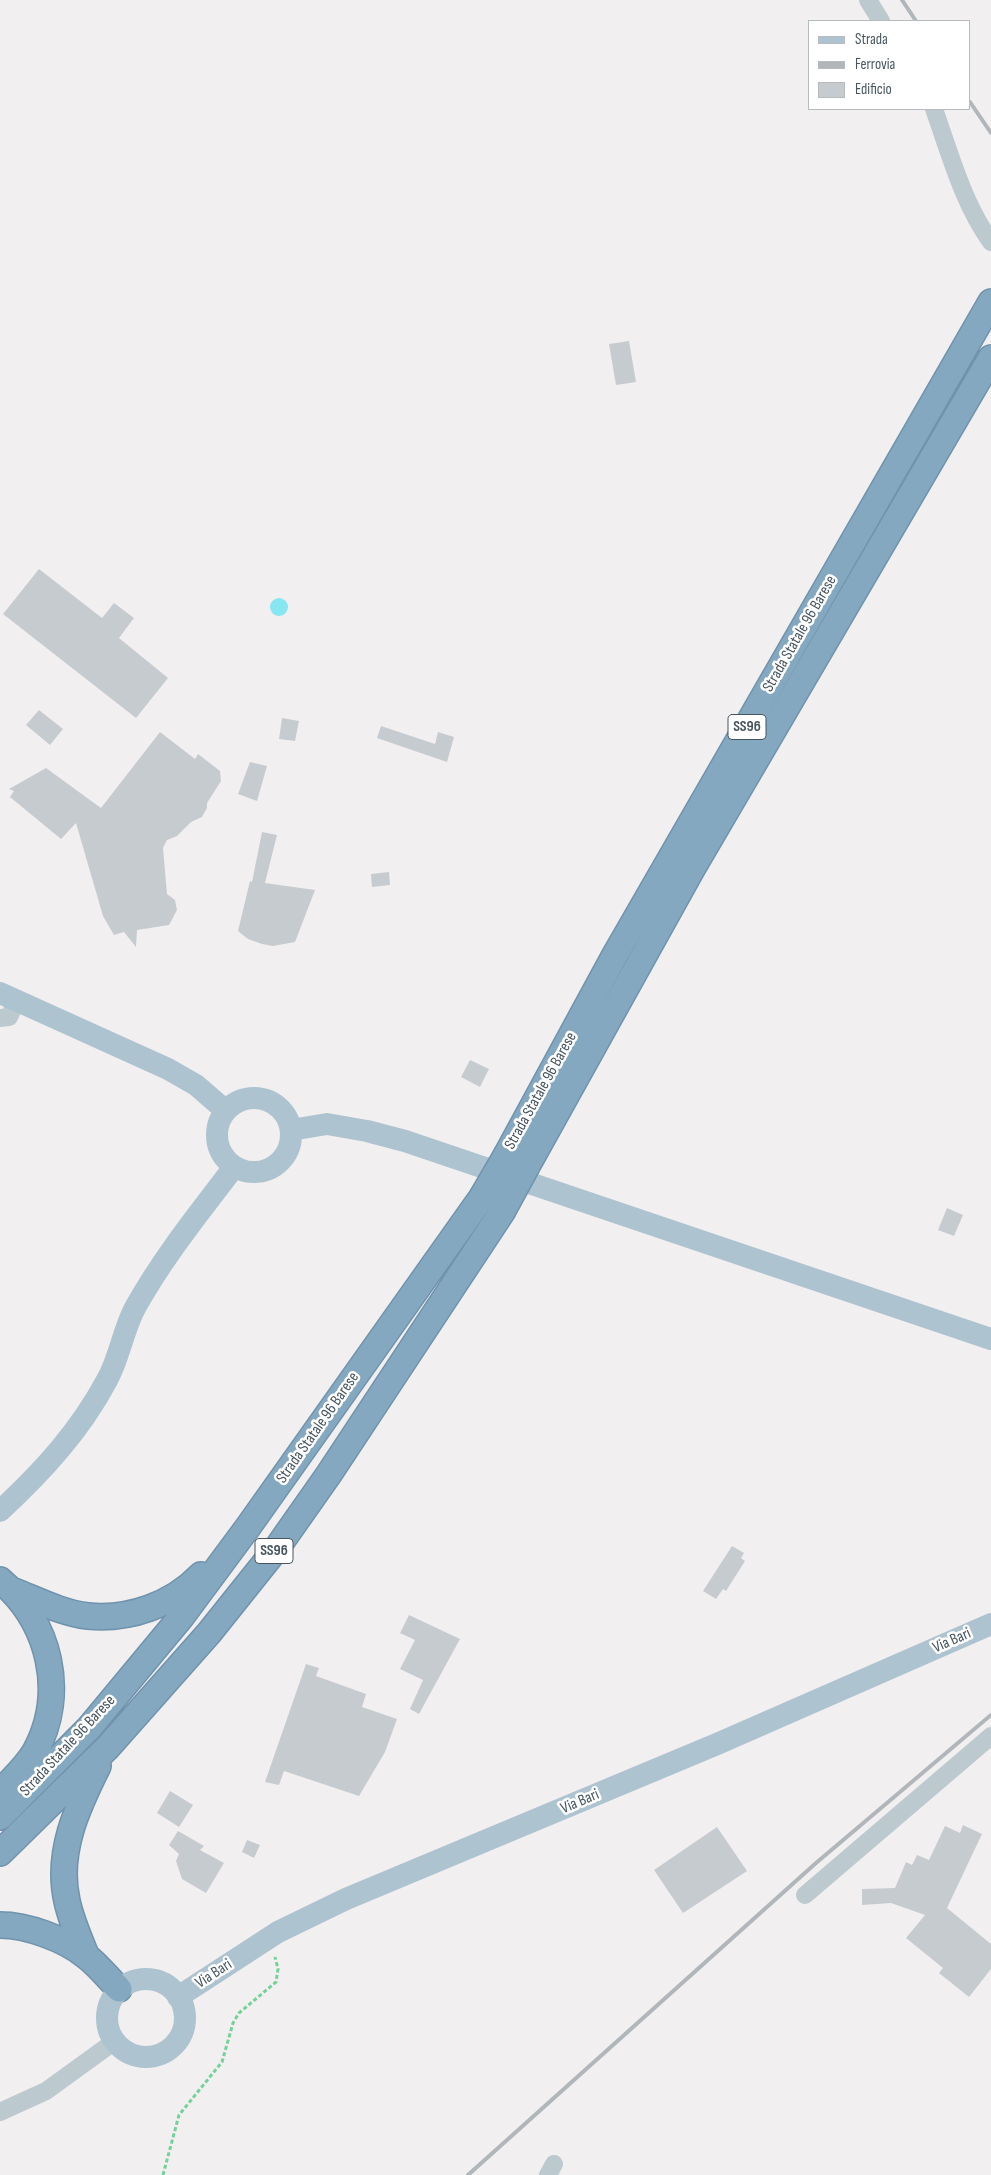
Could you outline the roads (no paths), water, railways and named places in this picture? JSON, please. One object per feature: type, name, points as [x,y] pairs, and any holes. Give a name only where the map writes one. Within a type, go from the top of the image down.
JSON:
[{"type":"highway","name":"Strada Statale 96 Barese","points":[[0,1853],[108,1747],[208,1634],[277,1548],[329,1474],[502,1212],[517,1160],[615,955],[991,302]]},
{"type":"highway","name":"Strada Statale 96 Barese","points":[[0,1817],[88,1728],[182,1616],[248,1527],[482,1197],[517,1160],[692,868],[991,358]]},
{"type":"highway","points":[[7,1586],[61,1609],[87,1616],[116,1616],[142,1612],[166,1602],[192,1585],[248,1527]]},
{"type":"highway","points":[[0,1792],[16,1777],[35,1752],[51,1700],[52,1675],[45,1646],[37,1626],[7,1586]]},
{"type":"highway","points":[[86,1956],[70,1912],[64,1871],[67,1843],[78,1805],[108,1747]]},
{"type":"highway","points":[[0,1924],[31,1929],[55,1938],[86,1956],[119,1989]]},
{"type":"main road","points":[[8,997],[168,1069],[196,1085],[226,1110]]},
{"type":"main road","points":[[259,1098],[271,1102],[288,1118],[292,1130],[287,1154],[280,1163],[269,1170],[258,1173],[245,1172],[234,1167],[224,1158],[218,1147],[217,1134],[220,1121],[226,1110],[236,1103],[247,1099],[259,1098]]},
{"type":"main road","points":[[292,1130],[326,1124],[367,1131],[405,1141],[991,1339]]},
{"type":"main road","points":[[0,1511],[37,1477],[86,1416],[108,1378],[135,1308],[156,1272],[234,1167]]},
{"type":"main road","name":"Via Bari","points":[[178,1997],[269,1938],[346,1900],[708,1748],[991,1624]]},
{"type":"main road","name":"Via Bari","points":[[115,2041],[123,2049],[139,2055],[157,2055],[168,2050],[176,2041],[182,2031],[184,2020],[183,2008],[178,1997],[162,1982],[151,1979],[139,1979],[119,1989]]},
{"type":"main road","points":[[115,2041],[109,2031],[107,2020],[108,2008],[112,1998],[119,1989]]},
{"type":"street","points":[[868,0],[880,20]]},
{"type":"street","points":[[934,110],[969,204],[981,228],[991,242]]},
{"type":"street","points":[[0,1018],[9,1017],[8,997]]},
{"type":"street","points":[[805,1895],[991,1736]]},
{"type":"street","points":[[0,2112],[46,2091],[115,2041]]},
{"type":"water","points":[[275,598],[283,598],[288,603],[286,614],[275,616],[270,611],[270,603]]},
{"type":"railway","points":[[902,0],[915,20]]},
{"type":"railway","points":[[971,103],[991,133]]},
{"type":"railway","points":[[468,2175],[816,1863],[991,1715]]}]
